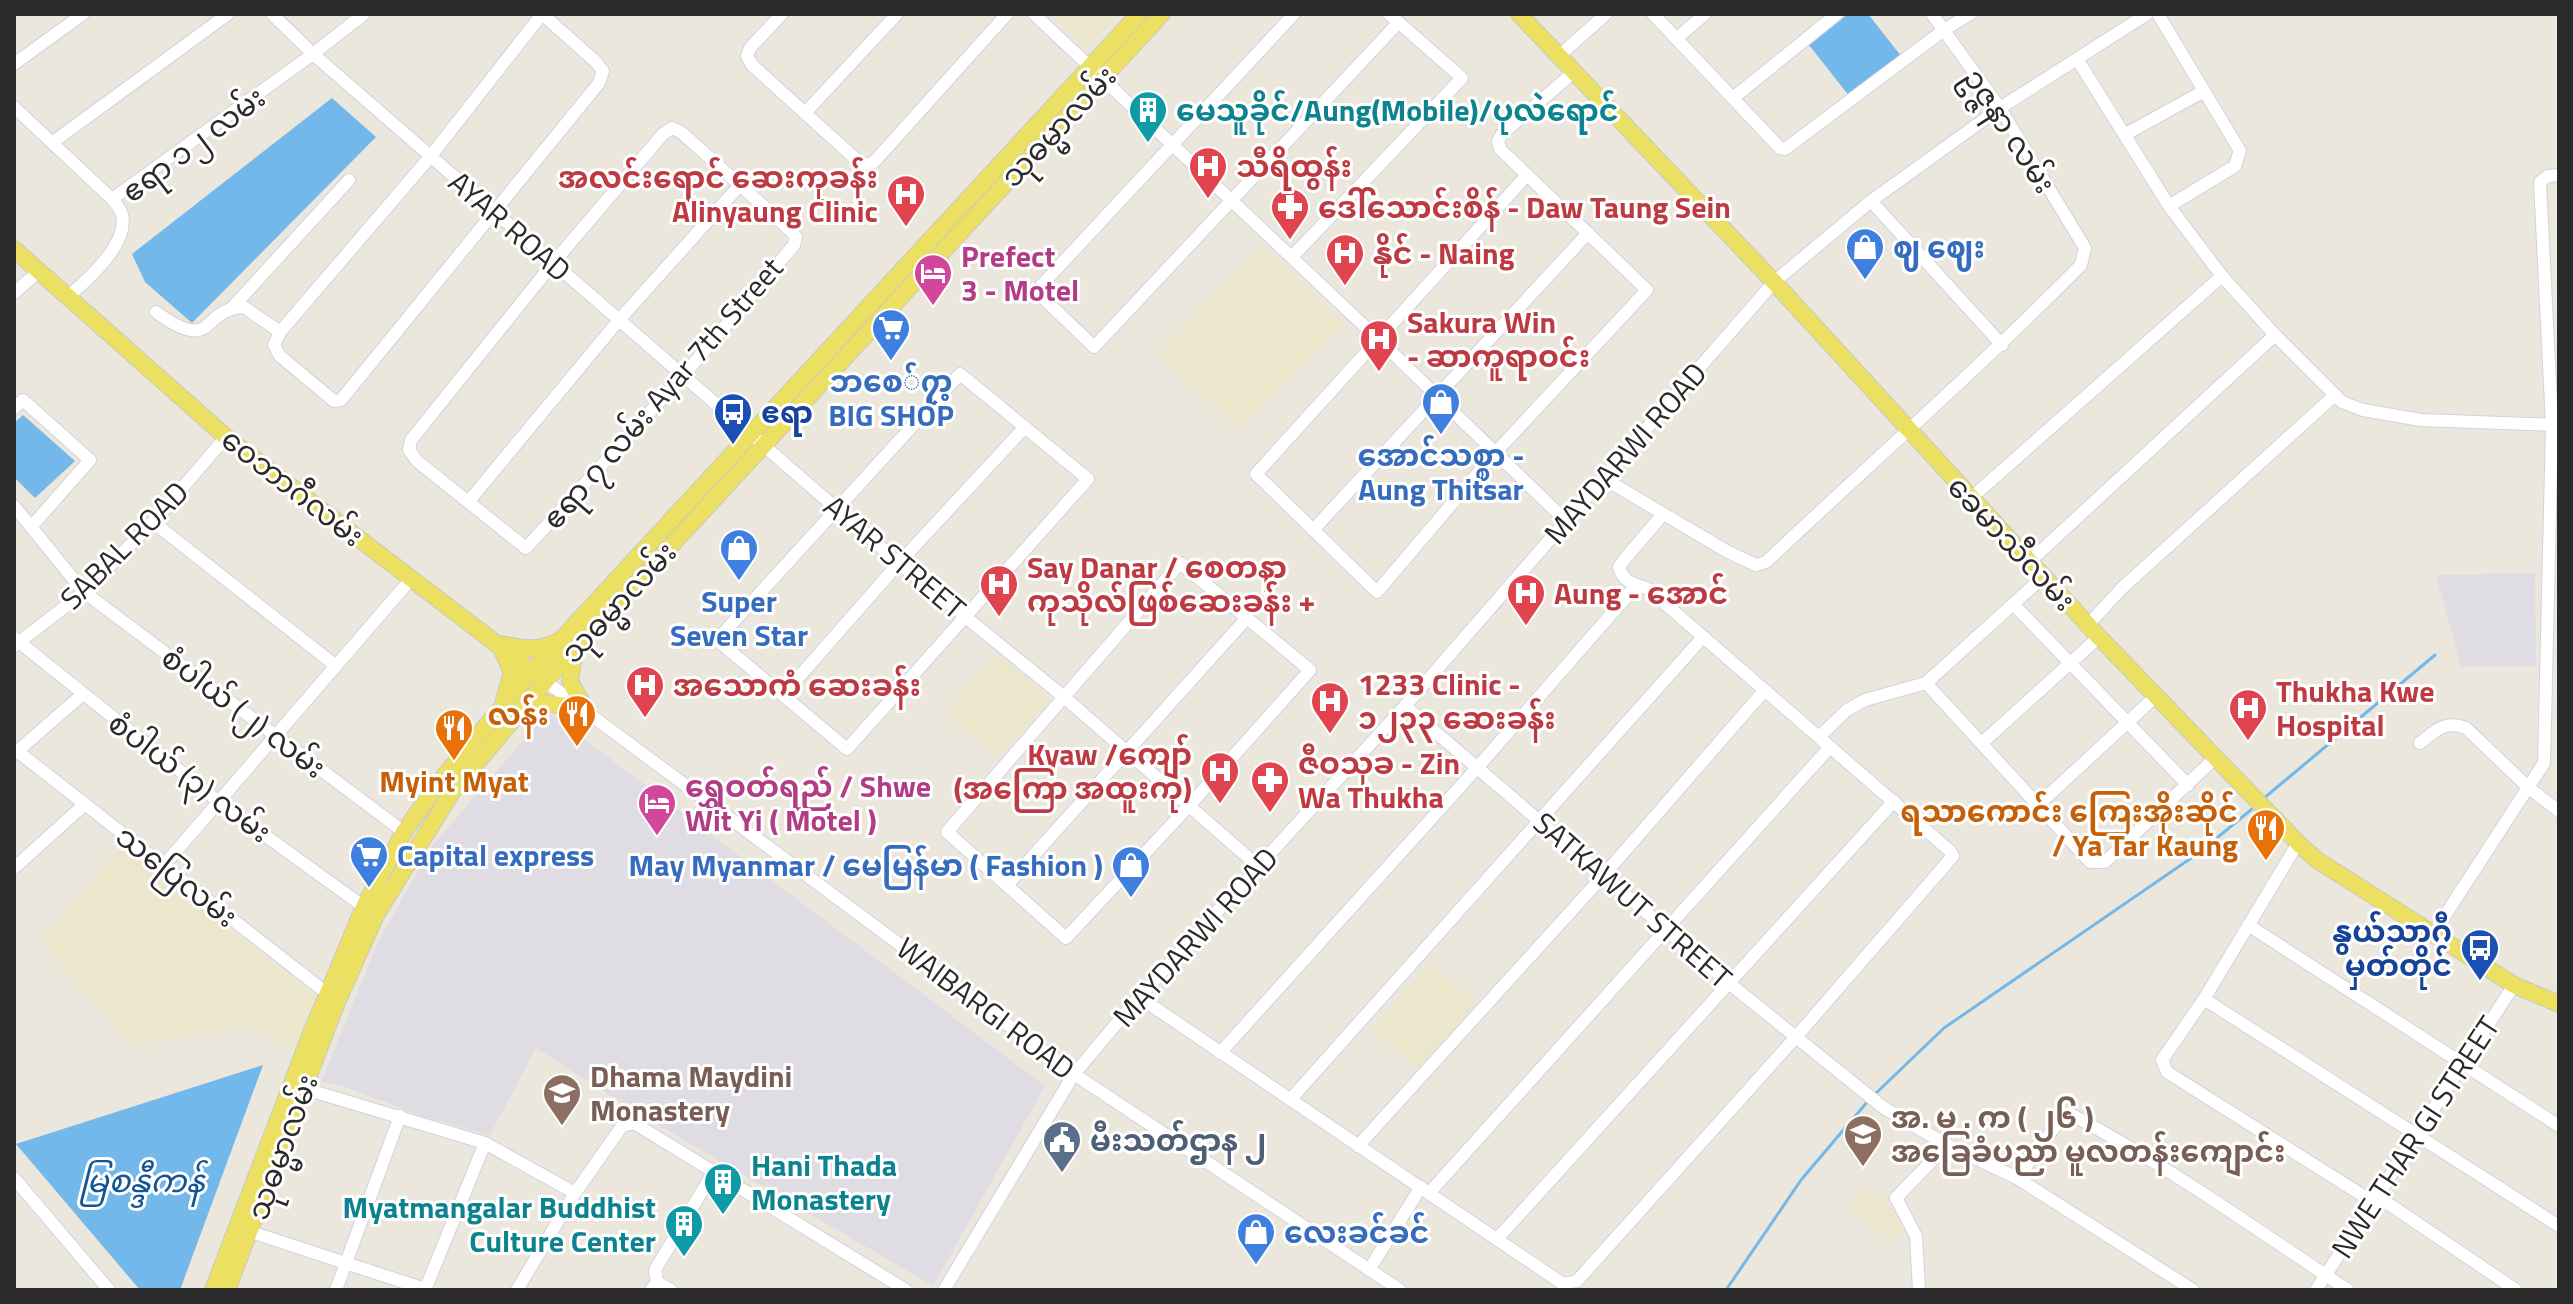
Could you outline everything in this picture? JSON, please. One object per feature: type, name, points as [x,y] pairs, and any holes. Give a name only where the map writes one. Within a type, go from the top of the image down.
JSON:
[{"type":"main road","name":"သုဓမ္မာလမ်း","points":[[213,1290],[298,1087],[364,907],[404,832],[440,781],[510,710],[569,642],[1096,72],[1139,14]]},
{"type":"main road","name":"သုဓမ္မာလမ်း","points":[[1096,72],[1162,14]]},
{"type":"main road","name":"ခေမာသီလမ်း","points":[[1519,14],[1774,282],[2093,631],[2298,843],[2317,860],[2514,985],[2559,1004]]},
{"type":"main road","name":"ဝေဘာဂီလမ်း","points":[[14,249],[226,437],[539,676]]},
{"type":"main road","points":[[496,643],[527,650],[569,642],[570,681],[585,709]]},
{"type":"main road","points":[[496,643],[505,654],[512,673],[510,710],[545,703],[585,709]]},
{"type":"main road","name":"သုဓမ္မာလမ်း","points":[[332,998],[376,915],[452,792],[510,710]]},
{"type":"main road","name":"သုဓမ္မာလမ်း","points":[[227,1290],[251,1232],[298,1087]]},
{"type":"street","points":[[14,64],[83,14]]},
{"type":"street","points":[[53,142],[228,14]]},
{"type":"street","name":"AYAR ROAD","points":[[272,14],[313,54],[757,441]]},
{"type":"street","name":"ဧရာ ၁၂ လမ်း","points":[[68,297],[97,270],[123,233],[122,213],[112,199],[364,14]]},
{"type":"street","points":[[542,14],[603,71],[599,83],[339,401],[334,401],[280,356],[274,345],[280,332],[430,157],[542,14]]},
{"type":"street","points":[[782,14],[750,48],[747,56],[752,65],[866,165],[874,162],[1007,14]]},
{"type":"street","points":[[805,113],[897,14]]},
{"type":"street","points":[[1034,14],[1565,520]]},
{"type":"street","points":[[1292,257],[1462,78],[1394,19],[1233,202],[1094,347],[1036,291],[1294,14]]},
{"type":"street","points":[[1559,56],[1606,14]]},
{"type":"street","points":[[1653,14],[1780,148],[1785,149],[1944,30],[1970,14]]},
{"type":"street","points":[[1677,38],[1705,14]]},
{"type":"street","points":[[1733,98],[1837,14]]},
{"type":"street","name":"ဥဇ္ဇနာ လမ်း","points":[[1932,14],[2000,108],[2085,248],[2081,265],[2002,345]]},
{"type":"street","name":"MAYDARWI ROAD","points":[[944,1290],[1074,1074],[1139,997],[1405,706],[1774,282],[1871,201],[2000,108],[2147,14]]},
{"type":"street","points":[[2158,14],[2240,151],[2235,166],[2169,206]]},
{"type":"street","points":[[2077,59],[2169,206],[2222,276],[2275,335],[2349,406],[2421,420],[2556,425]]},
{"type":"street","points":[[1527,175],[1256,474],[1377,592],[1495,453],[1647,290],[1500,149],[1498,141],[1502,134],[1574,72]]},
{"type":"street","points":[[2126,134],[2204,91]]},
{"type":"street","points":[[14,107],[112,199]]},
{"type":"street","points":[[672,128],[681,132],[740,185],[619,320],[469,501],[417,461],[409,450],[411,440],[554,262],[663,134],[672,128]]},
{"type":"street","points":[[2433,934],[2532,786],[2544,763],[2552,702],[2556,425],[2540,182],[2548,176],[2559,175]]},
{"type":"street","points":[[156,312],[173,325],[192,331],[204,328],[231,309],[349,180]]},
{"type":"street","name":"ဧရာ ၇ လမ်း Ayar 7th Street","points":[[469,501],[526,548],[683,376],[794,245],[796,237],[740,185]]},
{"type":"street","points":[[1603,478],[1728,552],[1756,565],[1761,564],[2002,345],[1871,201]]},
{"type":"street","points":[[1313,530],[1588,233]]},
{"type":"street","points":[[2545,258],[2559,257]]},
{"type":"street","points":[[14,293],[38,272]]},
{"type":"street","points":[[1970,499],[2222,276]]},
{"type":"street","points":[[231,309],[239,306],[250,309],[280,332]]},
{"type":"street","points":[[2029,562],[2275,335]]},
{"type":"street","points":[[960,374],[1025,427],[1088,479],[847,749],[717,640],[960,374]]},
{"type":"street","points":[[1983,742],[2070,664],[2121,589],[2335,395]]},
{"type":"street","points":[[14,408],[23,400],[90,460],[31,527]]},
{"type":"street","points":[[783,695],[1025,427]]},
{"type":"street","name":"SABAL ROAD","points":[[15,642],[84,592],[153,522],[226,437]]},
{"type":"street","name":"AYAR STREET","points":[[757,441],[899,563],[1064,697],[1258,866]]},
{"type":"street","name":"စံပါယ် (၂) လမ်း","points":[[14,506],[84,592],[404,832]]},
{"type":"street","points":[[1139,997],[1563,1284],[1577,1281],[1953,856],[1894,801],[1648,589],[1635,587],[1621,573],[1619,567],[1663,514]]},
{"type":"street","points":[[153,522],[336,666]]},
{"type":"street","points":[[1180,563],[1246,619],[1310,670],[1066,938],[947,832],[1180,563]]},
{"type":"street","points":[[1819,737],[1847,710],[1865,700],[1926,683],[2043,577]]},
{"type":"street","points":[[164,865],[411,579]]},
{"type":"street","points":[[1220,1053],[1635,587]]},
{"type":"street","points":[[2013,604],[2188,785]]},
{"type":"street","points":[[1007,885],[1246,619]]},
{"type":"street","points":[[1290,1100],[1703,637]]},
{"type":"street","name":"စံပါယ် (၃) လမ်း","points":[[15,642],[219,802],[364,907]]},
{"type":"street","name":"ဝေဘာဂီလမ်း","points":[[539,676],[585,709]]},
{"type":"street","points":[[1926,683],[2090,862],[2105,862],[2215,758]]},
{"type":"street","points":[[1358,1146],[1603,876],[1764,691]]},
{"type":"street","points":[[16,752],[83,694]]},
{"type":"street","points":[[2038,805],[2156,696]]},
{"type":"street","name":"SATKAWUT STREET","points":[[1405,706],[1730,984],[1884,1108],[1947,1145],[2017,1178],[2193,1290]]},
{"type":"street","name":"WAIBARGI ROAD","points":[[585,709],[1074,1074],[1395,1289]]},
{"type":"street","points":[[2420,743],[2442,725],[2457,724],[2466,728],[2559,811]]},
{"type":"street","points":[[1369,1270],[1425,1190],[1666,930],[1830,747]]},
{"type":"street","name":"သပြေလမ်း","points":[[16,752],[332,998]]},
{"type":"street","points":[[1498,1238],[1894,801]]},
{"type":"street","points":[[14,868],[85,804]]},
{"type":"street","points":[[2298,843],[2204,999],[2162,1060],[2167,1072],[2375,1199],[2516,1290]]},
{"type":"street","points":[[2248,925],[2559,1126]]},
{"type":"street","name":"NWE THAR GI STREET","points":[[2316,1290],[2514,985]]},
{"type":"street","points":[[2204,999],[2559,1226]]},
{"type":"street","points":[[298,1087],[485,1143],[575,1193]]},
{"type":"street","points":[[2017,1178],[2037,1147],[2062,1117],[2070,1114],[2105,1132],[2348,1290]]},
{"type":"street","points":[[336,1290],[400,1116]]},
{"type":"street","points":[[517,1290],[575,1193],[622,1126],[628,1123],[634,1123],[714,1171],[906,1290]]},
{"type":"street","points":[[251,1232],[425,1289],[485,1143]]},
{"type":"street","points":[[1919,1290],[1916,1236],[1896,1198],[1947,1145]]},
{"type":"street","points":[[671,1290],[654,1286],[655,1270],[714,1171]]},
{"type":"street","points":[[14,1178],[109,1290]]},
{"type":"shaded area","points":[[1051,14],[1119,14],[1085,49]]},
{"type":"shaded area","points":[[1261,245],[1345,324],[1240,429],[1159,355]]},
{"type":"shaded area","points":[[2535,573],[2536,666],[2461,666],[2436,575]]},
{"type":"shaded area","points":[[997,653],[1050,698],[998,759],[945,713]]},
{"type":"shaded area","points":[[548,712],[1045,1086],[933,1286],[621,1103],[536,1048],[490,1135],[422,1116],[340,1085],[321,1082],[379,940],[432,846]]},
{"type":"shaded area","points":[[121,846],[315,995],[295,1050],[248,1028],[130,1044],[41,940]]},
{"type":"shaded area","points":[[1431,963],[1479,1006],[1420,1072],[1372,1028]]},
{"type":"shaded area","points":[[1865,1186],[1908,1222],[1891,1242],[1850,1206]]},
{"type":"water","points":[[1848,14],[1868,14],[1901,56],[1850,97],[1809,45]]},
{"type":"water","points":[[332,98],[376,137],[192,323],[145,282],[132,254]]},
{"type":"water","points":[[23,415],[75,461],[35,498],[14,477],[14,423]]},
{"type":"water","name":"မြစန္ဒီ‌ကန်","points":[[263,1065],[180,1290],[140,1290],[16,1144]]},
{"type":"waterway","points":[[2263,799],[2435,655]]},
{"type":"waterway","points":[[1873,1096],[1944,1028],[2200,852],[2252,809]]},
{"type":"waterway","points":[[1726,1290],[1801,1180],[1868,1101]]},
{"type":"place","name":"မေသူခိုင်/Aung(Mobile)/ပုလဲရောင်","points":[[1148,144]]},
{"type":"place","name":"သီရိထွန်း","points":[[1208,200]]},
{"type":"place","name":"အလင်းရောင် ဆေးကုခန်း Alinyaung Clinic","points":[[906,228]]},
{"type":"place","name":"ဒေါ်သောင်းစိန် - Daw Taung Sein","points":[[1290,241]]},
{"type":"place","name":"ဈ ဈေး","points":[[1865,281]]},
{"type":"place","name":"နိုင် - Naing","points":[[1345,287]]},
{"type":"place","name":"Prefect 3 - Motel","points":[[933,307]]},
{"type":"place","name":"ဘစေ်၇ှာ့ BIG SHOP","points":[[891,362]]},
{"type":"place","name":"Sakura Win - ဆာကူရာဝင်း","points":[[1379,373]]},
{"type":"place","name":"အောင်သစ္စာ - Aung Thitsar","points":[[1441,436]]},
{"type":"place","name":"ဧရာ","points":[[733,446]]},
{"type":"place","name":"Super Seven Star","points":[[739,582]]},
{"type":"place","name":"Say Danar / စေတနာ ကုသိုလ်ဖြစ်ဆေးခန်း +","points":[[999,618]]},
{"type":"place","name":"Aung - အောင်","points":[[1526,627]]},
{"type":"place","name":"အသောကံ ဆေးခန်း","points":[[645,719]]},
{"type":"place","name":"1233 Clinic - ၁၂၃၃ ဆေးခန်း","points":[[1330,735]]},
{"type":"place","name":"Thukha Kwe Hospital","points":[[2248,742]]},
{"type":"place","name":"လန်း","points":[[577,748]]},
{"type":"place","name":"Myint Myat","points":[[454,762]]},
{"type":"place","name":"Kyaw /ကျော် (အကြော အထူးကု)","points":[[1220,805]]},
{"type":"place","name":"ဇီဝသုခ - Zin Wa Thukha","points":[[1270,814]]},
{"type":"place","name":"ရွှေဝတ်ရည် / Shwe Wit Yi ( Motel )","points":[[657,837]]},
{"type":"place","name":"ရသာကောင်း ကြေးအိုးဆိုင် / Ya Tar Kaung","points":[[2266,862]]},
{"type":"place","name":"Capital express","points":[[369,889]]},
{"type":"place","name":"May Myanmar / မေမြန်မာ ( Fashion )","points":[[1131,899]]},
{"type":"place","name":"နွယ်သာဂီ မှတ်တိုင်","points":[[2480,982]]},
{"type":"place","name":"Dhama Maydini Monastery","points":[[562,1127]]},
{"type":"place","name":"အ. မ . က ( ၂၆ ) အခြေခံပညာ မူလတန်းကျောင်း","points":[[1863,1168]]},
{"type":"place","name":"မီးသတ်ဌာန ၂","points":[[1062,1174]]},
{"type":"place","name":"Hani Thada Monastery","points":[[723,1216]]},
{"type":"place","name":"Myatmangalar Buddhist Culture Center","points":[[684,1258]]},
{"type":"place","name":"လေးခင်ခင်","points":[[1256,1266]]}]
